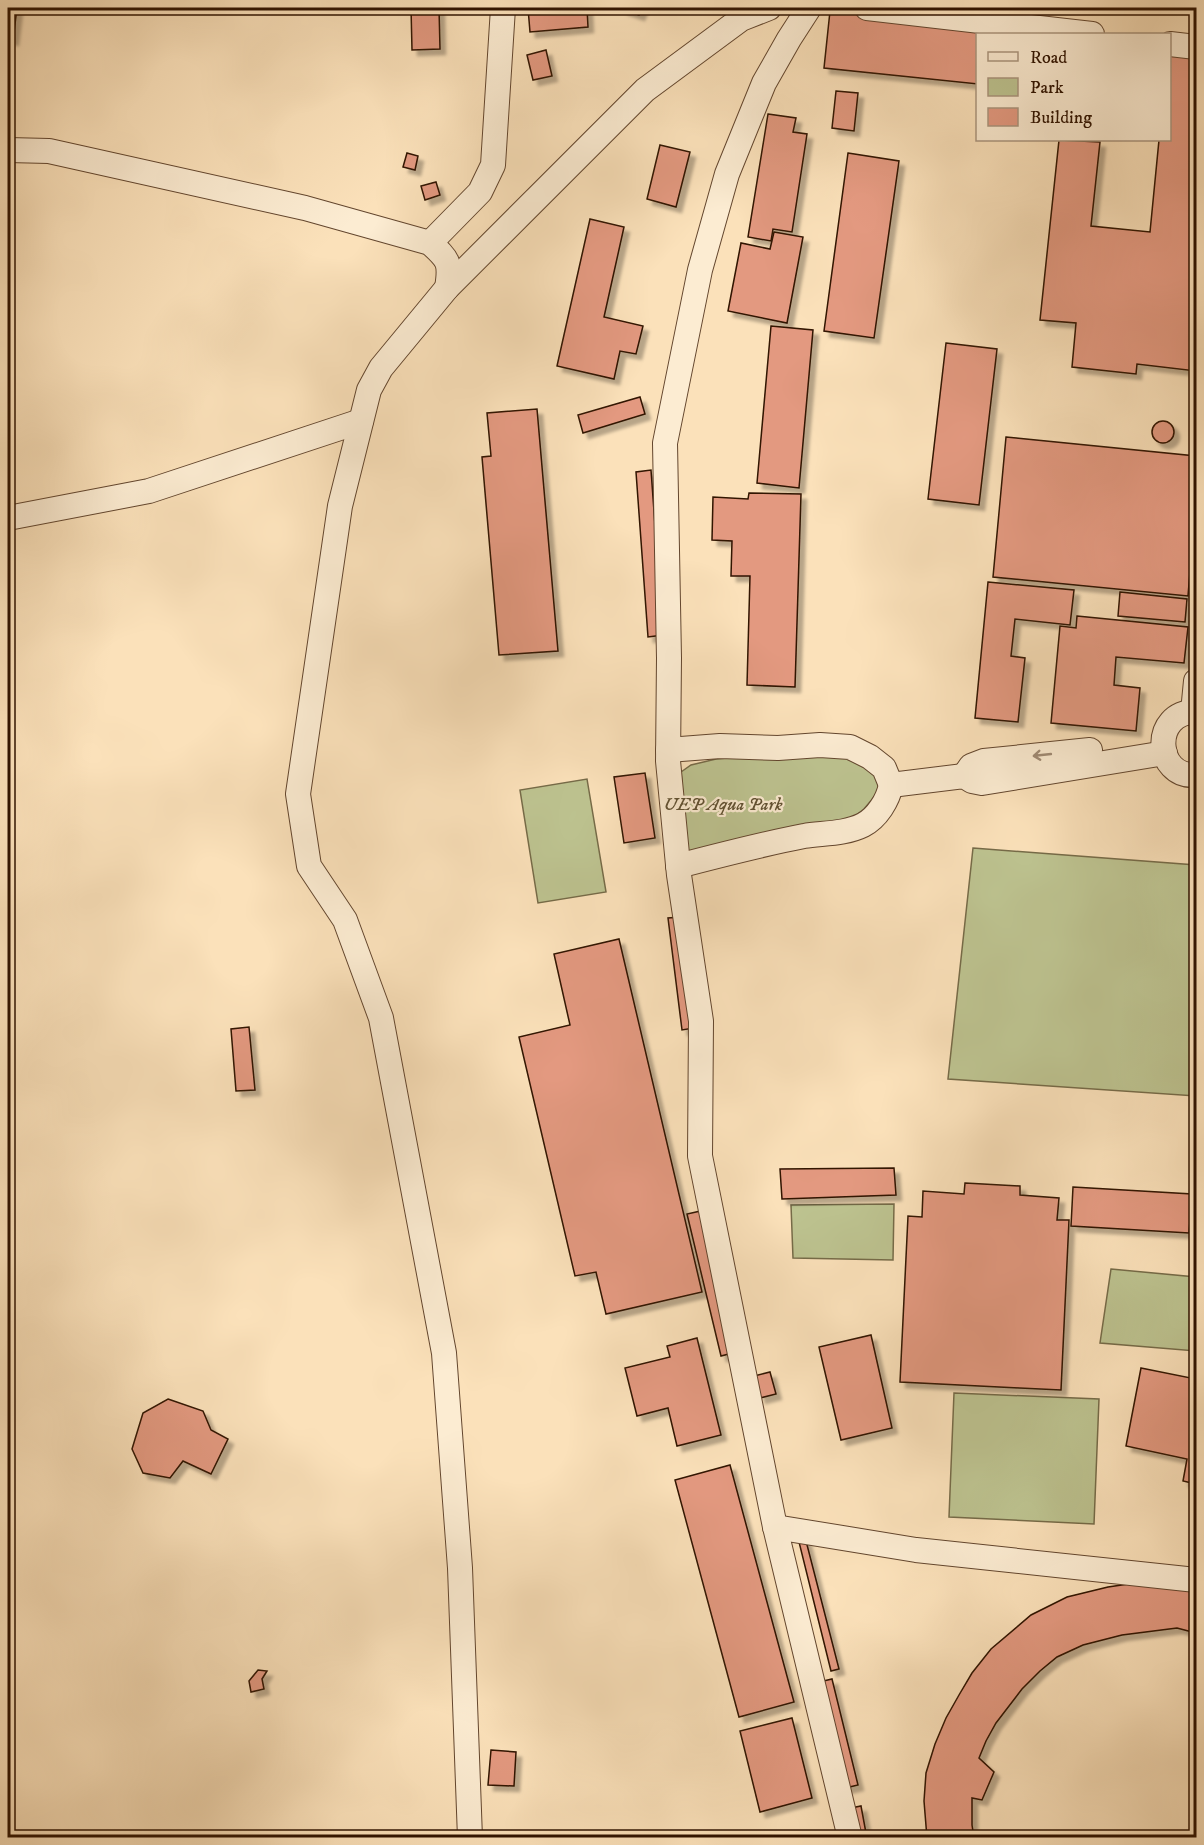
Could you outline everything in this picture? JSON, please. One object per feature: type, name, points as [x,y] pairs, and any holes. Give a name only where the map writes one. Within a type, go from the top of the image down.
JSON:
[{"type":"street","points":[[430,243],[480,192],[493,165],[503,8]]},
{"type":"street","points":[[470,1838],[460,1568],[444,1353],[381,1018],[345,920],[309,866],[298,794],[340,506],[369,390],[381,368],[447,288],[645,90],[741,19],[768,8]]},
{"type":"street","points":[[809,8],[764,83],[727,174],[700,270],[672,403],[665,443],[669,658],[668,750],[678,866],[701,1022],[700,1156],[775,1527],[850,1838]]},
{"type":"street","points":[[867,8],[1083,33]]},
{"type":"street","points":[[1171,44],[1197,47]]},
{"type":"street","points":[[8,150],[49,151],[305,208],[430,243],[443,255],[450,268],[447,288]]},
{"type":"street","points":[[8,518],[149,491],[361,421]]},
{"type":"street","points":[[1197,681],[1195,712],[1183,714],[1167,727],[1164,748],[1172,766],[1180,772],[1197,775]]},
{"type":"street","points":[[668,750],[720,746],[850,747],[870,757],[884,768],[891,785],[889,795],[879,811],[864,825],[734,851],[678,866]]},
{"type":"street","points":[[891,785],[964,776],[971,766],[984,761],[1164,748]]},
{"type":"street","points":[[775,1527],[916,1550],[1197,1580]]},
{"type":"green space","name":"UEP Aqua Park","points":[[839,748],[878,774],[879,791],[864,809],[851,819],[688,856],[681,772],[691,765],[716,759]]},
{"type":"green space","points":[[587,779],[606,892],[538,903],[520,790]]},
{"type":"green space","points":[[973,848],[1196,865],[1196,1096],[948,1079]]},
{"type":"green space","points":[[894,1204],[893,1260],[793,1258],[791,1205]]},
{"type":"green space","points":[[1111,1269],[1196,1277],[1196,1351],[1100,1343]]},
{"type":"green space","points":[[954,1393],[1099,1399],[1094,1524],[949,1517]]},
{"type":"building","points":[[8,8],[17,8],[13,40],[8,39]]},
{"type":"building","points":[[411,8],[439,8],[440,49],[412,50]]},
{"type":"building","points":[[528,8],[587,8],[588,27],[530,32]]},
{"type":"building","points":[[623,8],[642,8],[639,15]]},
{"type":"building","points":[[830,11],[1046,33],[976,33],[976,84],[824,68]]},
{"type":"building","points":[[546,50],[552,76],[533,80],[527,55]]},
{"type":"building","points":[[1171,52],[1196,54],[1196,371],[1137,364],[1136,374],[1072,367],[1076,323],[1040,320],[1059,141],[1100,142],[1091,226],[1150,232],[1159,141],[1171,141]]},
{"type":"building","points":[[836,91],[858,93],[854,131],[832,128]]},
{"type":"building","points":[[768,114],[796,118],[793,132],[807,134],[792,232],[773,229],[771,241],[748,237]]},
{"type":"building","points":[[660,145],[690,152],[676,207],[647,199]]},
{"type":"building","points":[[407,153],[418,156],[415,170],[403,167]]},
{"type":"building","points":[[848,153],[899,161],[874,338],[824,331]]},
{"type":"building","points":[[436,182],[440,195],[425,200],[421,186]]},
{"type":"building","points":[[590,219],[624,227],[604,317],[643,326],[636,354],[620,351],[614,379],[557,366]]},
{"type":"building","points":[[774,232],[803,237],[787,323],[728,311],[741,243],[770,249]]},
{"type":"building","points":[[771,326],[813,330],[799,488],[757,483]]},
{"type":"building","points":[[946,343],[997,349],[979,505],[928,499]]},
{"type":"building","points":[[640,397],[645,414],[583,433],[578,415]]},
{"type":"building","points":[[537,409],[558,651],[499,655],[482,457],[491,456],[487,413]]},
{"type":"building","points":[[1163,421],[1173,428],[1174,432],[1167,442],[1163,443],[1153,436],[1152,432],[1159,422]]},
{"type":"building","points":[[1006,437],[1196,456],[1196,548],[1192,547],[1188,596],[993,577]]},
{"type":"building","points":[[651,470],[663,635],[648,637],[636,472]]},
{"type":"building","points":[[749,493],[801,494],[795,687],[747,685],[750,576],[731,576],[732,541],[712,540],[713,497],[748,499]]},
{"type":"building","points":[[988,582],[1074,590],[1070,625],[1015,619],[1011,656],[1025,658],[1018,722],[975,718]]},
{"type":"building","points":[[1120,592],[1187,599],[1185,622],[1118,616]]},
{"type":"building","points":[[1077,616],[1188,627],[1184,663],[1116,657],[1114,685],[1140,688],[1136,731],[1051,723],[1060,626],[1076,628]]},
{"type":"building","points":[[645,773],[655,838],[624,843],[614,777]]},
{"type":"building","points":[[680,917],[694,1028],[682,1030],[668,918]]},
{"type":"building","points":[[619,939],[702,1292],[606,1314],[596,1272],[575,1276],[519,1037],[570,1025],[554,954]]},
{"type":"building","points":[[249,1027],[255,1090],[236,1091],[231,1029]]},
{"type":"building","points":[[894,1168],[896,1195],[782,1199],[780,1169]]},
{"type":"building","points":[[965,1183],[1020,1186],[1020,1195],[1059,1198],[1057,1220],[1069,1220],[1061,1390],[900,1382],[908,1216],[922,1217],[923,1191],[964,1194]]},
{"type":"building","points":[[1073,1187],[1192,1194],[1189,1233],[1071,1226]]},
{"type":"building","points":[[705,1210],[740,1351],[721,1356],[687,1214]]},
{"type":"building","points":[[871,1335],[892,1428],[841,1440],[819,1347]]},
{"type":"building","points":[[697,1338],[721,1435],[677,1446],[668,1408],[637,1416],[625,1368],[670,1357],[667,1346]]},
{"type":"building","points":[[1141,1368],[1196,1379],[1196,1484],[1183,1481],[1187,1459],[1126,1446]]},
{"type":"building","points":[[770,1372],[776,1394],[760,1398],[754,1376]]},
{"type":"building","points":[[168,1399],[203,1411],[211,1430],[228,1439],[211,1474],[183,1461],[170,1478],[143,1473],[132,1449],[143,1413]]},
{"type":"building","points":[[730,1465],[794,1702],[739,1717],[675,1480]]},
{"type":"building","points":[[805,1537],[839,1669],[831,1671],[798,1538]]},
{"type":"building","points":[[1149,1581],[1196,1584],[1196,1633],[1177,1628],[1122,1635],[1083,1645],[1057,1657],[1022,1689],[996,1723],[986,1741],[979,1758],[994,1772],[982,1800],[972,1798],[974,1838],[927,1838],[924,1801],[926,1773],[935,1744],[959,1695],[972,1673],[991,1649],[1031,1615],[1067,1597],[1108,1587]]},
{"type":"building","points":[[258,1670],[267,1671],[262,1679],[264,1689],[251,1692],[249,1681]]},
{"type":"building","points":[[832,1679],[858,1785],[841,1789],[815,1683]]},
{"type":"building","points":[[792,1718],[812,1798],[760,1812],[740,1731]]},
{"type":"building","points":[[491,1750],[516,1752],[514,1786],[488,1785]]},
{"type":"building","points":[[861,1806],[866,1833],[851,1836],[846,1809]]}]
